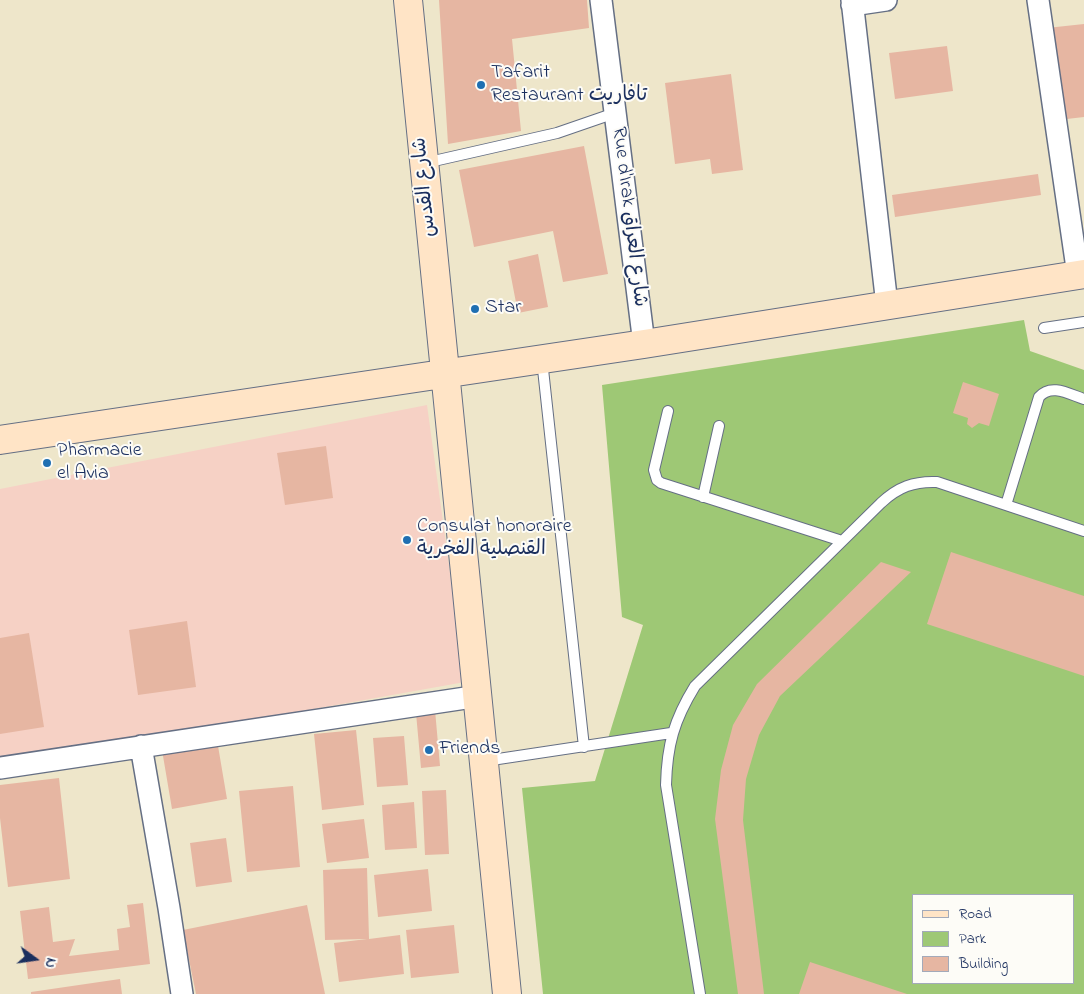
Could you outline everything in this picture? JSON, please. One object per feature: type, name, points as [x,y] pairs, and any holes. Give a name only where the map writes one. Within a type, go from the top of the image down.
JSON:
[{"type":"street","name":"شارع القدس","points":[[408,0],[479,696],[507,994]]},
{"type":"street","name":"Rue d'Irak شارع العراق","points":[[601,0],[644,344]]},
{"type":"street","points":[[886,0],[852,2],[887,305]]},
{"type":"street","points":[[0,440],[644,344],[1081,275],[1038,0]]},
{"type":"street","points":[[0,768],[479,696]]},
{"type":"street","points":[[141,746],[182,994]]},
{"type":"lane","points":[[424,163],[558,133],[615,113]]},
{"type":"lane","points":[[1044,328],[1084,322]]},
{"type":"lane","points":[[542,359],[584,747]]},
{"type":"lane","points":[[1006,505],[1039,398],[1048,390],[1054,390],[1084,399]]},
{"type":"lane","points":[[668,411],[655,475],[661,483],[842,541]]},
{"type":"lane","points":[[702,496],[720,426]]},
{"type":"lane","points":[[700,994],[666,785],[667,759],[672,733],[681,709],[695,686],[890,494],[912,483],[937,482],[1084,531]]},
{"type":"lane","points":[[485,761],[672,733]]},
{"type":"shaded area","points":[[427,405],[465,682],[0,765],[0,489]]},
{"type":"green space","points":[[1024,320],[1030,351],[1084,370],[1084,994],[543,994],[522,788],[595,781],[643,625],[622,617],[602,385]]},
{"type":"building","name":"Tafarit Restaurant تافاريت","points":[[439,0],[587,0],[589,28],[512,39],[521,131],[448,144]]},
{"type":"building","points":[[1084,24],[1084,117],[1058,120],[1047,28]]},
{"type":"building","points":[[947,46],[953,91],[895,99],[889,53]]},
{"type":"building","points":[[731,74],[743,170],[712,174],[710,159],[675,164],[665,83]]},
{"type":"building","points":[[584,146],[608,274],[563,282],[553,231],[474,247],[459,170]]},
{"type":"building","points":[[1038,174],[1041,195],[895,217],[892,195]]},
{"type":"building","points":[[538,254],[548,307],[518,313],[508,261]]},
{"type":"building","points":[[963,382],[999,394],[989,426],[979,423],[972,428],[967,424],[968,418],[953,413]]},
{"type":"building","points":[[326,446],[333,498],[285,505],[277,453]]},
{"type":"building","points":[[951,552],[1084,596],[1084,676],[927,624]]},
{"type":"building","points":[[881,562],[911,572],[780,696],[759,735],[746,779],[743,820],[764,994],[738,994],[715,819],[721,770],[733,725],[757,684]]},
{"type":"building","points":[[187,621],[196,687],[138,695],[129,630]]},
{"type":"building","points":[[29,633],[44,727],[0,734],[0,638]]},
{"type":"building","points":[[435,710],[440,766],[421,768],[416,713]]},
{"type":"building","points":[[356,730],[364,805],[322,810],[314,734]]},
{"type":"building","points":[[404,736],[408,785],[377,787],[373,738]]},
{"type":"building","points":[[217,740],[227,799],[172,809],[162,750]]},
{"type":"building","points":[[59,778],[70,879],[8,887],[0,818],[0,785]]},
{"type":"building","points":[[293,786],[300,867],[247,872],[239,791]]},
{"type":"building","points":[[446,790],[449,854],[425,855],[422,791]]},
{"type":"building","points":[[414,802],[417,848],[385,850],[382,805]]},
{"type":"building","points":[[364,819],[369,858],[327,863],[322,824]]},
{"type":"building","points":[[226,838],[232,882],[196,887],[190,843]]},
{"type":"building","points":[[367,868],[369,939],[400,935],[404,974],[339,982],[334,943],[367,939],[325,940],[323,870]]},
{"type":"building","points":[[428,869],[432,911],[378,917],[374,875]]},
{"type":"building","points":[[143,903],[150,964],[28,979],[20,911],[49,907],[53,942],[75,939],[69,956],[119,950],[117,929],[130,927],[127,905]]},
{"type":"building","points":[[307,905],[325,994],[196,994],[183,930]]},
{"type":"building","points":[[454,925],[459,973],[411,978],[406,930]]},
{"type":"building","points":[[810,962],[907,994],[799,994]]},
{"type":"building","points":[[120,979],[122,994],[31,994],[31,992]]},
{"type":"place","name":"Tafarit Restaurant تافاريت","points":[[481,85]]},
{"type":"place","name":"Star","points":[[475,309]]},
{"type":"place","name":"Pharmacie el Avia","points":[[47,463]]},
{"type":"place","name":"Consulat honoraire القنصلية الفخرية","points":[[407,540]]},
{"type":"place","name":"Friends","points":[[429,750]]}]
